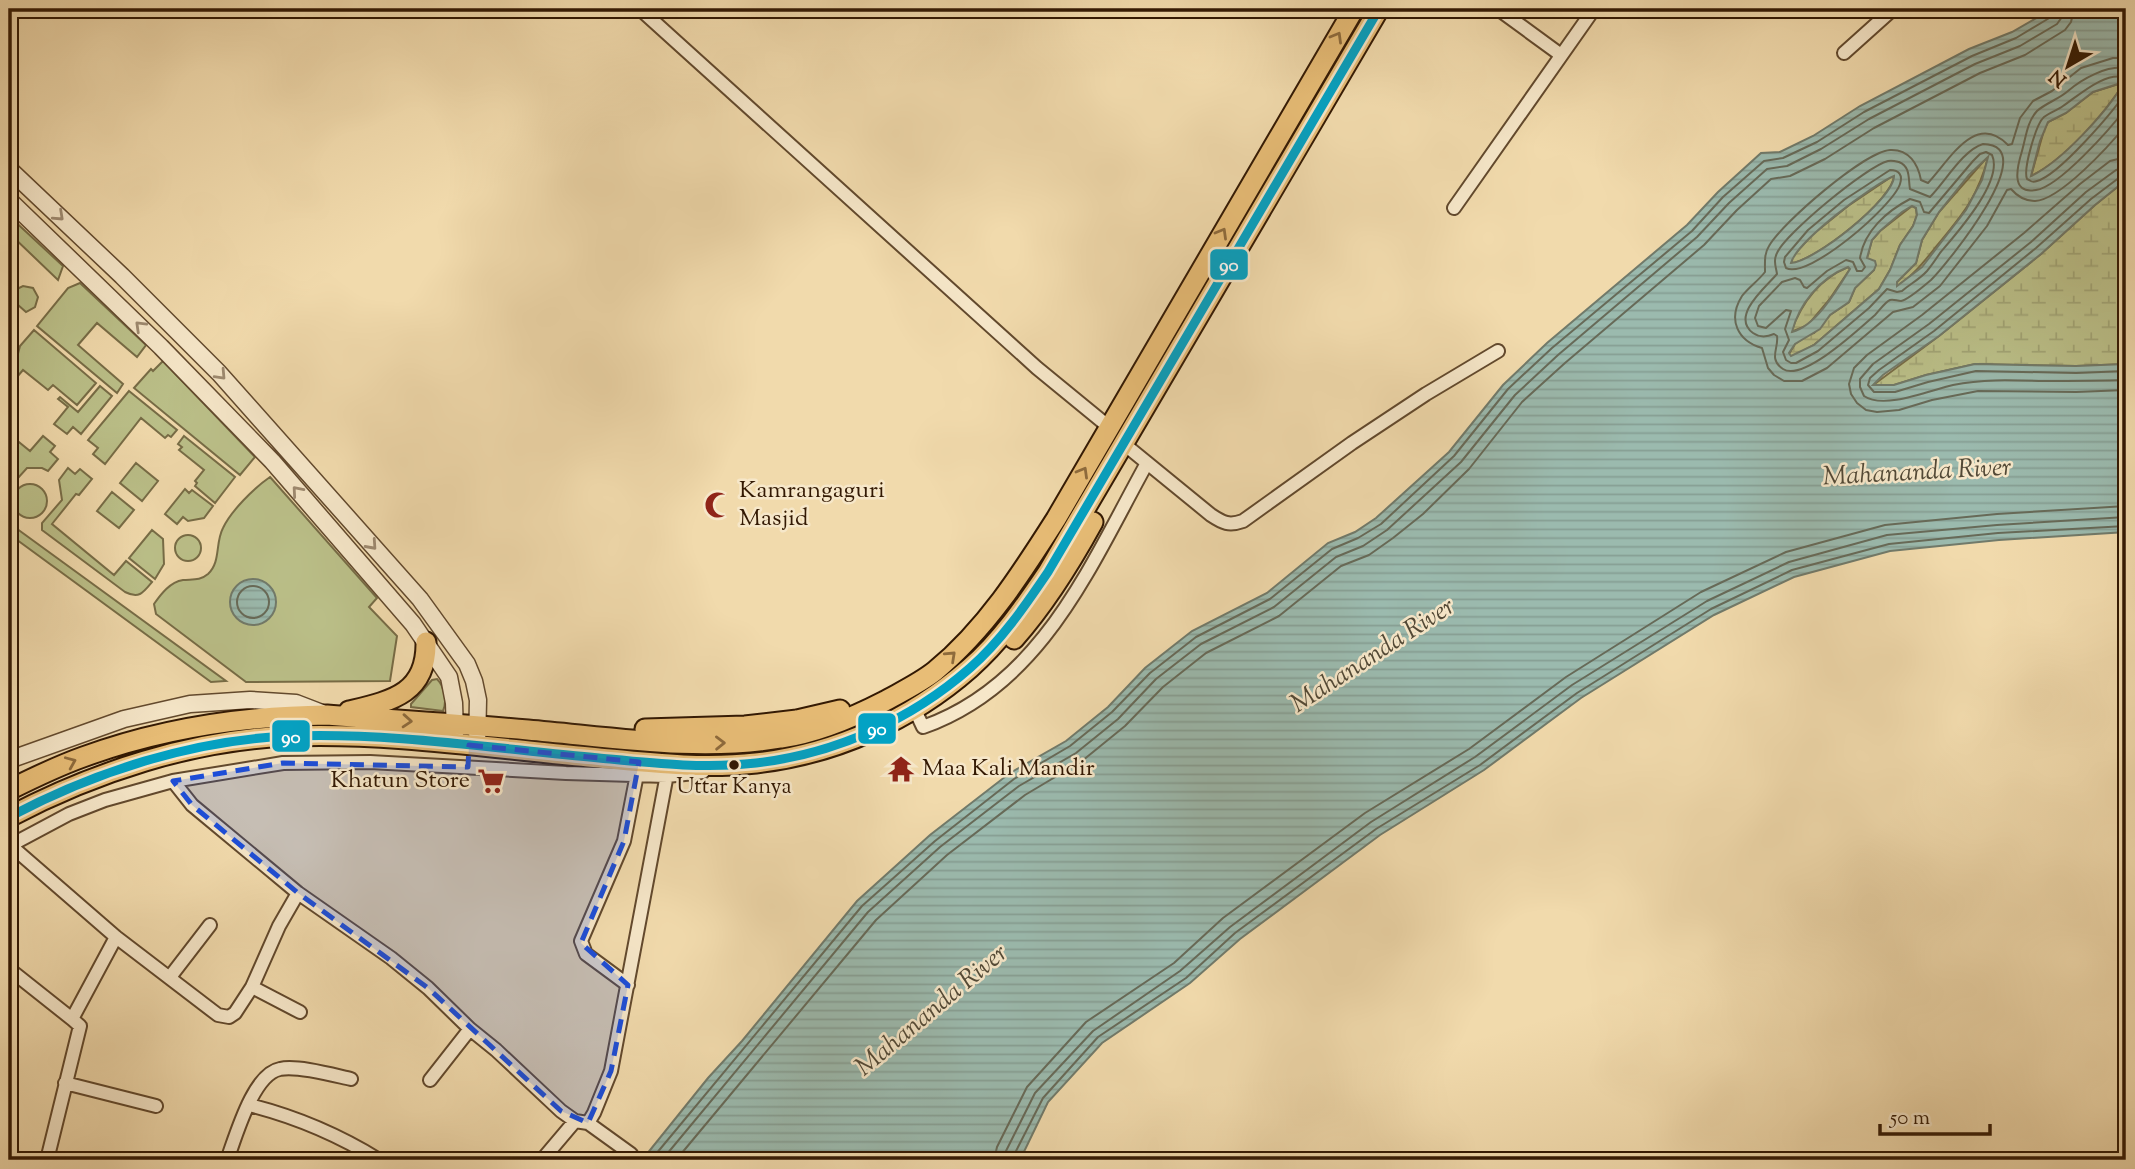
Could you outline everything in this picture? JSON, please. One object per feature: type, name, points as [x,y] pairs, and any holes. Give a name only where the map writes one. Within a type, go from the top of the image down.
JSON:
[{"type":"main road","points":[[9,817],[68,789],[134,765],[237,741],[319,735],[603,737],[650,728],[746,726],[797,720],[895,695],[943,664],[985,621],[1010,590],[1056,519],[1354,9]]},
{"type":"main road","points":[[9,790],[83,757],[177,730],[243,719],[327,715],[467,737],[638,769],[668,770],[762,762],[810,753],[863,735],[914,708],[954,681],[987,665],[1032,620],[1051,593],[1107,496],[1124,444],[1379,9]]},
{"type":"main road","points":[[327,715],[387,702],[405,693],[422,670],[426,642]]},
{"type":"street","points":[[640,9],[1037,368],[1109,427]]},
{"type":"street","points":[[1498,9],[1561,55]]},
{"type":"street","points":[[1454,208],[1594,9]]},
{"type":"street","points":[[1844,53],[1893,9]]},
{"type":"street","points":[[9,169],[219,373],[420,599],[471,673],[478,700],[467,737]]},
{"type":"street","points":[[30,189],[12,203],[161,347],[272,461],[426,642],[449,677],[467,737],[468,767]]},
{"type":"street","points":[[1124,444],[1211,515],[1224,524],[1234,524],[1243,521],[1398,412],[1498,351]]},
{"type":"street","points":[[272,461],[286,448]]},
{"type":"street","points":[[914,708],[923,727],[941,720],[984,695],[1022,663],[1049,633],[1072,599],[1147,463]]},
{"type":"street","points":[[404,613],[420,599]]},
{"type":"street","points":[[9,760],[124,719],[190,704],[250,700],[296,703],[327,715]]},
{"type":"street","points":[[298,893],[279,926],[252,987],[235,1013],[229,1017],[218,1015],[116,937],[9,846],[69,814],[104,800],[173,781],[283,763],[370,762],[468,767],[638,769],[624,841],[582,941],[586,954],[628,985]]},
{"type":"street","points":[[541,1160],[594,1113],[611,1071],[668,770]]},
{"type":"street","points":[[173,781],[192,804],[298,893],[391,958],[428,988],[561,1111],[631,1154]]},
{"type":"street","points":[[170,977],[210,925]]},
{"type":"street","points":[[72,1019],[116,937]]},
{"type":"street","points":[[9,969],[80,1026],[47,1160]]},
{"type":"street","points":[[252,987],[300,1012]]},
{"type":"street","points":[[429,1080],[470,1029]]},
{"type":"street","points":[[227,1160],[249,1105],[270,1073],[291,1068],[351,1079]]},
{"type":"street","points":[[65,1083],[156,1106]]},
{"type":"street","points":[[249,1105],[298,1118],[351,1143],[379,1160]]},
{"type":"highlighted area","points":[[469,745],[639,762],[624,841],[581,943],[628,985],[611,1071],[588,1123],[561,1111],[428,988],[298,893],[192,805],[173,781],[283,763],[468,767]]},
{"type":"green space","points":[[2125,82],[2071,147],[2031,176],[2048,122],[2066,113],[2093,92]]},
{"type":"green space","points":[[1989,155],[1974,195],[1961,215],[1918,269],[1897,286],[1897,282],[1916,263],[1922,240],[1939,212]]},
{"type":"green space","points":[[1894,175],[1882,198],[1852,227],[1817,252],[1791,263],[1793,256],[1812,235],[1848,206]]},
{"type":"green space","points":[[2126,180],[2126,364],[1975,364],[1894,385],[1872,386],[2041,254]]},
{"type":"green space","points":[[1912,206],[1916,208],[1917,215],[1913,226],[1900,245],[1879,289],[1814,345],[1791,356],[1789,354],[1795,344],[1814,333],[1830,315],[1849,302],[1855,288],[1874,270],[1872,261],[1867,258],[1872,240]]},
{"type":"green space","points":[[9,216],[63,266],[58,280],[9,233]]},
{"type":"green space","points":[[1848,267],[1850,269],[1829,300],[1808,325],[1791,332],[1812,294],[1828,278]]},
{"type":"green space","points":[[80,283],[146,345],[137,357],[97,323],[78,345],[123,384],[117,393],[37,326],[68,288]]},
{"type":"green space","points":[[9,285],[15,290],[23,286],[33,288],[38,297],[35,307],[26,312],[9,297]]},
{"type":"green space","points":[[34,330],[96,383],[77,405],[53,385],[48,390],[23,370],[17,377],[10,371],[15,365],[20,346]]},
{"type":"green space","points":[[163,361],[255,457],[240,475],[134,388],[151,369],[153,371]]},
{"type":"green space","points":[[100,386],[112,396],[81,434],[73,427],[67,434],[54,424],[68,407],[58,399],[60,397],[78,412]]},
{"type":"green space","points":[[129,391],[177,430],[171,437],[168,435],[165,438],[141,418],[105,464],[93,454],[98,448],[88,440]]},
{"type":"green space","points":[[9,434],[30,451],[43,436],[55,446],[50,452],[58,459],[48,471],[42,468],[27,468],[9,488]]},
{"type":"green space","points":[[184,436],[235,477],[215,503],[195,486],[195,481],[204,470],[179,450],[182,447],[178,444]]},
{"type":"green space","points":[[136,463],[158,481],[142,501],[120,483]]},
{"type":"green space","points":[[68,468],[75,474],[80,469],[92,479],[52,524],[114,575],[126,561],[152,582],[140,594],[125,592],[42,530],[42,523],[62,500],[59,480]]},
{"type":"green space","points":[[270,477],[377,598],[369,607],[397,636],[390,681],[246,682],[156,614],[154,604],[170,586],[178,581],[202,578],[208,574],[215,564],[221,534],[231,514]]},
{"type":"green space","points":[[30,484],[42,489],[47,501],[42,513],[30,518],[18,513],[13,501],[18,489]]},
{"type":"green space","points":[[185,489],[189,493],[192,490],[213,506],[204,518],[188,521],[183,517],[177,524],[165,514]]},
{"type":"green space","points":[[112,492],[134,510],[119,528],[97,511]]},
{"type":"green space","points":[[9,523],[226,681],[211,682],[9,534]]},
{"type":"green space","points":[[152,530],[163,539],[164,564],[155,579],[129,558]]},
{"type":"green space","points":[[188,535],[197,539],[201,548],[197,557],[188,561],[179,557],[175,548],[179,539]]},
{"type":"green space","points":[[437,679],[444,695],[443,711],[411,707],[432,680]]},
{"type":"water","name":"Mahananda River","points":[[2052,9],[2126,9],[2126,180],[2041,254],[1873,385],[1894,385],[1975,364],[2126,364],[2126,532],[1999,540],[1890,551],[1794,577],[1714,615],[1581,698],[1484,770],[1380,835],[1240,939],[1190,983],[1102,1043],[1048,1102],[1020,1160],[642,1160],[857,901],[930,835],[1010,773],[1066,741],[1108,707],[1145,668],[1192,631],[1267,593],[1328,543],[1355,532],[1376,518],[1449,452],[1503,385],[1547,343],[1687,225],[1761,153],[1780,152],[1813,136],[1860,106],[1969,49],[2012,32]],"holes":[[[2124,82],[2083,135],[2056,160],[2031,176],[2048,122],[2066,113],[2093,92]],[[1988,157],[1982,180],[1966,210],[1922,267],[1897,286],[1897,282],[1916,263],[1922,240],[1939,212],[1969,175]],[[1894,176],[1891,186],[1881,199],[1851,228],[1817,252],[1791,263],[1796,253],[1820,228]],[[1912,206],[1916,208],[1917,215],[1913,226],[1900,245],[1879,289],[1814,345],[1791,356],[1789,353],[1795,344],[1820,329],[1830,315],[1849,302],[1855,288],[1874,270],[1875,261],[1867,258],[1872,240],[1902,212]],[[1848,267],[1850,269],[1817,315],[1809,323],[1792,332],[1805,302],[1828,278]]]},
{"type":"water","points":[[253,579],[262,580],[269,586],[275,593],[275,611],[269,618],[262,624],[253,625],[244,624],[237,618],[231,611],[230,602],[231,593],[237,586],[244,580]]},
{"type":"transit line","name":"90","points":[[9,817],[75,786],[144,761],[216,744],[253,739],[366,736],[658,763],[736,765],[785,758],[843,743],[923,704],[970,668],[992,646],[1048,572],[1379,9]]},
{"type":"place","name":"Kamrangaguri Masjid","points":[[718,505]]},
{"type":"place","name":"Uttar Kanya","points":[[734,765]]},
{"type":"place","name":"Maa Kali Mandir","points":[[901,769]]},
{"type":"place","name":"Khatun Store","points":[[491,781]]}]
